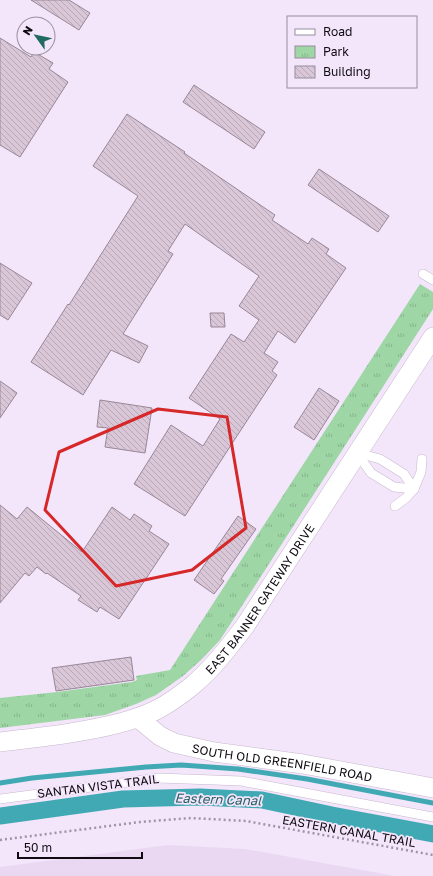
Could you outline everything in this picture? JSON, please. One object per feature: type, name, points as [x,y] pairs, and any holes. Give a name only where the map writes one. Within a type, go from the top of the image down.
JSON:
[{"type":"street","name":"EAST BANNER GATEWAY DRIVE","points":[[0,742],[80,732],[138,718],[157,710],[193,685],[228,648],[249,619],[433,338]]},
{"type":"street","name":"SOUTH OLD GREENFIELD ROAD","points":[[138,718],[160,736],[174,743],[214,752],[303,764],[433,788]]},
{"type":"lane","points":[[423,274],[433,280]]},
{"type":"lane","points":[[357,454],[372,473],[394,487],[414,489]]},
{"type":"lane","points":[[357,454],[380,459],[404,474],[414,489]]},
{"type":"lane","points":[[395,506],[406,498],[414,489],[421,472],[422,459]]},
{"type":"lane","name":"SANTAN VISTA TRAIL","points":[[0,799],[159,778],[234,781],[249,782],[433,817]]},
{"type":"path","name":"EASTERN CANAL TRAIL","points":[[0,840],[140,822],[191,818],[246,821],[433,855]]},
{"type":"highlighted area","points":[[158,409],[227,417],[246,528],[192,570],[116,586],[45,510],[59,452]]},
{"type":"shaded area","points":[[168,845],[245,849],[395,876],[0,876],[0,867]]},
{"type":"green space","points":[[420,284],[433,292],[433,309],[220,640],[183,676],[156,695],[136,704],[105,715],[0,728],[0,698],[132,682],[137,680],[136,676],[170,670]]},
{"type":"building","points":[[31,0],[69,0],[90,13],[79,30]]},
{"type":"building","points":[[0,38],[16,48],[16,56],[41,56],[53,63],[49,69],[68,82],[20,157],[0,145]]},
{"type":"building","points":[[194,85],[265,132],[254,149],[183,102]]},
{"type":"building","points":[[127,114],[185,152],[184,153],[275,215],[272,220],[308,244],[312,238],[329,249],[326,254],[346,268],[295,343],[278,331],[264,353],[278,362],[272,371],[277,375],[185,516],[134,484],[171,425],[203,446],[220,419],[189,398],[231,334],[244,342],[259,320],[239,306],[259,276],[185,224],[168,251],[173,254],[123,334],[148,346],[139,363],[111,350],[83,395],[31,362],[138,196],[93,166]]},
{"type":"building","points":[[319,169],[389,216],[378,232],[308,185]]},
{"type":"building","points":[[0,263],[32,283],[8,320],[0,315]]},
{"type":"building","points":[[210,313],[224,313],[225,327],[211,327]]},
{"type":"building","points":[[0,381],[17,393],[0,418]]},
{"type":"building","points":[[319,388],[339,401],[314,440],[294,427]]},
{"type":"building","points":[[100,400],[152,408],[145,453],[105,447],[108,428],[97,427]]},
{"type":"building","points":[[0,505],[17,519],[27,507],[82,552],[112,507],[130,520],[134,514],[152,526],[149,531],[169,544],[119,619],[100,607],[97,612],[78,600],[81,596],[37,567],[29,576],[25,573],[0,603]]},
{"type":"building","points":[[238,516],[256,529],[221,579],[224,581],[214,594],[194,580]]},
{"type":"building","points":[[131,657],[134,680],[56,691],[52,668]]},
{"type":"waterway","points":[[0,783],[32,778],[181,765],[238,769],[307,779],[433,803]]},
{"type":"waterway","name":"Eastern Canal","points":[[0,816],[123,799],[200,797],[262,800],[433,834]]}]
